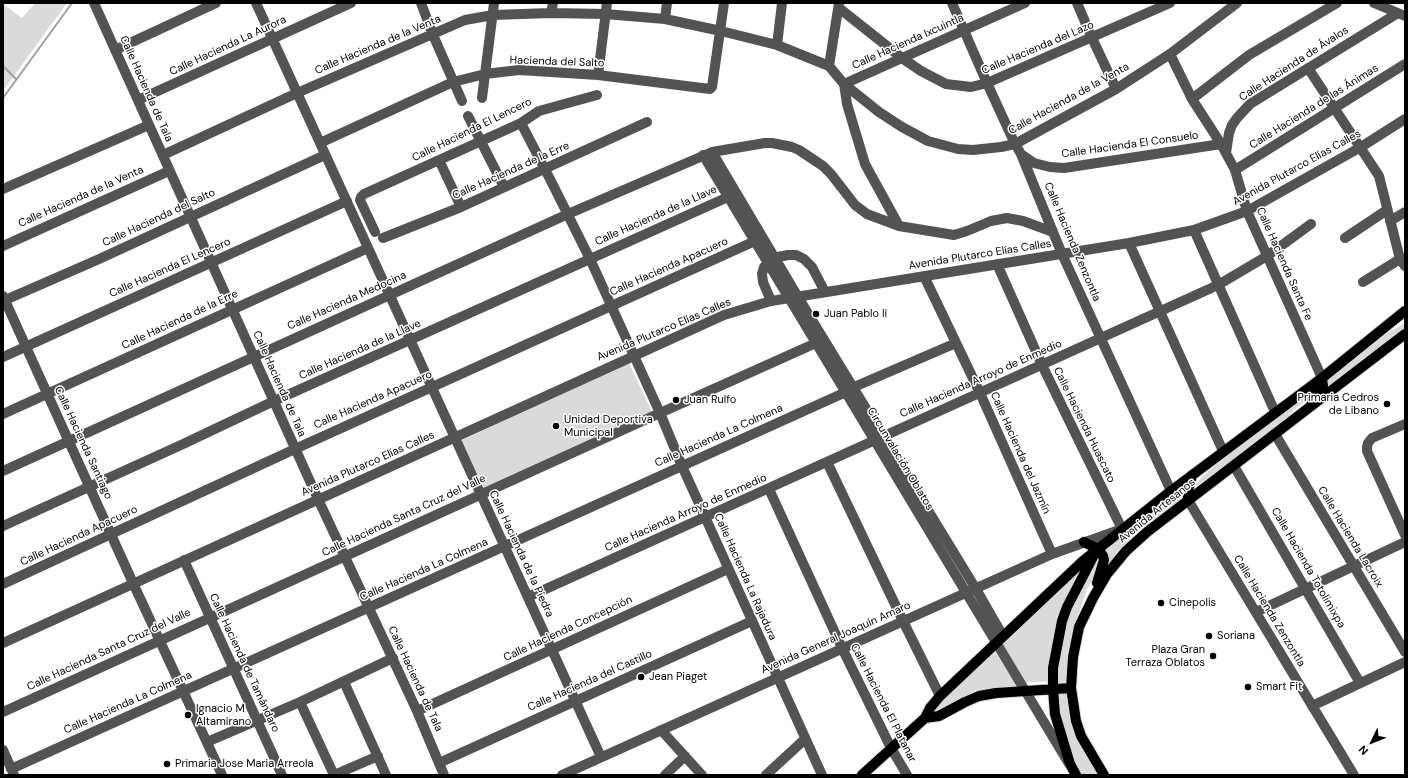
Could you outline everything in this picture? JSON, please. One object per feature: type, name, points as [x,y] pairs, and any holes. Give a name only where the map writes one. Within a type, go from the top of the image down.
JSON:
[{"type":"main road","name":"Avenida Artesanos","points":[[862,775],[926,718],[930,708],[940,696],[1098,549],[1223,451],[1322,378],[1405,311]]},
{"type":"main road","name":"Avenida Artesanos","points":[[926,718],[939,716],[978,696],[996,693],[1071,688],[1073,657],[1079,627],[1107,574],[1126,551],[1147,532],[1188,500],[1405,334]]},
{"type":"main road","points":[[1283,428],[1292,414],[1321,390],[1323,386],[1322,378]]},
{"type":"main road","points":[[1188,500],[1188,492],[1192,475]]},
{"type":"main road","points":[[1084,542],[1098,549],[1104,560],[1093,598]]},
{"type":"main road","points":[[1070,764],[1055,714],[1053,668],[1062,621],[1067,606],[1098,549]]},
{"type":"main road","points":[[1071,688],[1076,720],[1081,736],[1104,775]]},
{"type":"main road","name":"Circunvalación Oblatos","points":[[1070,764],[1076,775]]},
{"type":"street","name":"Calle Hacienda de Tala","points":[[94,3],[253,357],[393,658],[444,775]]},
{"type":"street","points":[[115,50],[216,3]]},
{"type":"street","name":"Calle Hacienda de la Piedra","points":[[256,3],[601,757]]},
{"type":"street","name":"Calle Hacienda La Aurora","points":[[138,100],[351,3]]},
{"type":"street","points":[[421,3],[462,102]]},
{"type":"street","points":[[482,98],[494,3]]},
{"type":"street","points":[[598,75],[607,3]]},
{"type":"street","points":[[665,20],[667,3]]},
{"type":"street","points":[[721,31],[724,3]]},
{"type":"street","points":[[777,45],[782,3]]},
{"type":"street","name":"Calle Hacienda Zenzontla","points":[[952,3],[987,83],[1021,154],[1062,254],[1171,491]]},
{"type":"street","name":"Calle Hacienda Ixcuintla","points":[[844,84],[1025,3]]},
{"type":"street","points":[[1078,3],[1116,90]]},
{"type":"street","name":"Calle Hacienda del Lazo","points":[[839,5],[902,58],[921,71],[946,84],[971,86],[987,83],[1170,3]]},
{"type":"street","name":"Calle Hacienda de la Venta","points":[[162,155],[297,93],[465,20],[552,8],[665,20],[721,31],[777,45],[829,66],[844,84],[902,127],[928,141],[958,149],[973,150],[1001,147],[1015,144],[1116,90],[1170,54],[1237,3]]},
{"type":"street","points":[[1192,99],[1249,55],[1336,3]]},
{"type":"street","points":[[1374,3],[1402,14]]},
{"type":"street","points":[[829,66],[839,5]]},
{"type":"street","name":"Calle Hacienda de Ávalos","points":[[1226,154],[1229,133],[1232,126],[1250,104],[1308,68],[1402,14]]},
{"type":"street","name":"Hacienda del Salto","points":[[320,143],[453,82],[485,74],[519,70],[598,75],[708,89],[711,88],[721,31]]},
{"type":"street","name":"Calle Hacienda Santa Fe","points":[[1170,54],[1192,99],[1221,144],[1235,170],[1247,211],[1322,378]]},
{"type":"street","name":"Calle Hacienda de las Ánimas","points":[[1235,170],[1405,64]]},
{"type":"street","points":[[1308,68],[1379,176],[1390,222],[1402,262],[1363,282]]},
{"type":"street","points":[[844,84],[847,104],[864,164],[899,226]]},
{"type":"street","name":"Calle Hacienda El Lencero","points":[[379,235],[360,200],[361,197],[521,123],[539,111],[598,95]]},
{"type":"street","points":[[468,116],[504,187]]},
{"type":"street","name":"Avenida Plutarco Elías Calles","points":[[3,643],[724,315],[770,301],[1129,243],[1194,230],[1247,211],[1361,147],[1405,119]]},
{"type":"street","name":"Calle Hacienda de la Erre","points":[[379,235],[461,207],[647,122]]},
{"type":"street","name":"Calle Hacienda La Rajadura","points":[[521,123],[590,259],[660,413],[728,569],[822,775]]},
{"type":"street","points":[[3,189],[149,125]]},
{"type":"street","name":"Calle Hacienda Medocina","points":[[3,471],[568,214],[708,154],[765,143],[792,147],[799,150],[831,174],[855,205],[867,214],[899,226],[954,235],[991,221],[1007,218],[1024,221],[1053,232]]},
{"type":"street","name":"Calle Hacienda El Consuelo","points":[[1021,154],[1034,163],[1050,167],[1064,168],[1221,144]]},
{"type":"street","name":"Circunvalación Oblatos","points":[[708,154],[728,197],[755,241],[772,260]]},
{"type":"street","name":"Circunvalación Oblatos","points":[[708,154],[971,591],[999,640],[1025,691],[1070,764]]},
{"type":"street","name":"Calle Hacienda del Salto","points":[[4,299],[97,260],[325,155]]},
{"type":"street","points":[[439,160],[461,207]]},
{"type":"street","name":"Calle Hacienda de la Venta","points":[[3,246],[170,170]]},
{"type":"street","name":"Calle Hacienda de la Llave","points":[[3,526],[274,401],[728,197]]},
{"type":"street","name":"Calle Hacienda El Lencero","points":[[3,357],[347,201]]},
{"type":"street","points":[[1345,238],[1387,210]]},
{"type":"street","points":[[1390,222],[1405,212]]},
{"type":"street","name":"Calle Hacienda Arroyo de Enmedio","points":[[528,597],[1218,285],[1267,256],[1311,224]]},
{"type":"street","points":[[1194,230],[1275,412]]},
{"type":"street","name":"Calle Hacienda Apacuero","points":[[3,584],[295,449],[755,241]]},
{"type":"street","points":[[1129,243],[1223,451]]},
{"type":"street","name":"Calle Hacienda de la Erre","points":[[3,414],[368,248]]},
{"type":"street","points":[[770,301],[763,282],[764,267],[772,260],[788,255],[796,255],[804,258],[812,267],[824,292]]},
{"type":"street","name":"Calle Hacienda Huascato","points":[[997,264],[1042,365],[1122,529]]},
{"type":"street","name":"Calle Hacienda del Jazmín","points":[[924,276],[980,393],[1052,554]]},
{"type":"street","name":"Circunvalación Oblatos","points":[[794,298],[816,343],[850,390]]},
{"type":"street","name":"Calle Hacienda Santiago","points":[[4,299],[27,346],[133,583],[222,775]]},
{"type":"street","name":"Calle Hacienda Santa Cruz del Valle","points":[[3,712],[816,343]]},
{"type":"street","name":"Calle Hacienda La Colmena","points":[[13,772],[233,668],[956,343]]},
{"type":"street","points":[[1405,424],[1372,438],[1368,443],[1367,451],[1405,534]]},
{"type":"street","name":"Calle Hacienda Lacroix","points":[[1275,434],[1405,652]]},
{"type":"street","points":[[828,462],[903,622],[940,696]]},
{"type":"street","name":"Calle Hacienda Totolimixpa","points":[[1234,466],[1360,683]]},
{"type":"street","name":"Calle Hacienda El Platanar","points":[[769,489],[842,648],[891,748],[906,775]]},
{"type":"street","name":"Calle Hacienda Zenzontla","points":[[1188,500],[1354,775]]},
{"type":"street","name":"Avenida General Joaquín Amaro","points":[[562,775],[1052,554],[1122,529]]},
{"type":"street","points":[[1256,612],[1405,542]]},
{"type":"street","name":"Calle Hacienda de Tamándaro","points":[[184,560],[282,775]]},
{"type":"street","name":"Calle Hacienda Concepción","points":[[417,711],[728,569]]},
{"type":"street","name":"Calle Hacienda del Castillo","points":[[439,763],[752,621]]},
{"type":"street","points":[[207,742],[300,702],[393,658]]},
{"type":"street","points":[[1312,706],[1405,662]]},
{"type":"street","points":[[344,682],[386,775]]},
{"type":"street","points":[[300,702],[334,775],[378,756]]},
{"type":"street","points":[[660,730],[702,775]]},
{"type":"street","points":[[766,775],[805,739]]},
{"type":"street","points":[[3,750],[13,772]]},
{"type":"street","points":[[665,775],[685,756]]},
{"type":"shaded area","points":[[35,3],[67,3],[3,91],[3,4],[22,18]]},
{"type":"shaded area","points":[[1405,323],[1405,331],[1329,388],[1324,390],[1326,379],[1389,332]]},
{"type":"shaded area","name":"Unidad Deportiva Municipal","points":[[628,361],[652,412],[484,488],[461,441]]},
{"type":"shaded area","points":[[1319,383],[1311,396],[1291,413],[1285,423],[1196,489],[1196,484],[1201,478],[1230,452]]},
{"type":"shaded area","points":[[1187,484],[1183,490],[1185,498],[1106,568],[1103,549]]},
{"type":"shaded area","points":[[1100,559],[1094,578],[1087,589],[1072,634],[1068,685],[1056,686],[1058,658],[1072,602],[1092,569]]},
{"type":"shaded area","points":[[1081,568],[1056,629],[1049,658],[1049,682],[1024,682],[1002,644]]},
{"type":"shaded area","points":[[994,650],[1017,686],[993,688],[974,692],[931,716],[946,697]]},
{"type":"shaded area","points":[[1067,691],[1076,734],[1098,775],[1081,775],[1063,737],[1056,693]]},
{"type":"waterway","points":[[3,98],[72,3]]},
{"type":"waterway","points":[[3,66],[16,79]]},
{"type":"place","name":"Juan Pablo Ii","points":[[816,314]]},
{"type":"place","name":"Juan Rulfo","points":[[676,400]]},
{"type":"place","name":"Primaria Cedros de Libano","points":[[1387,404]]},
{"type":"place","name":"Unidad Deportiva Municipal","points":[[556,426]]},
{"type":"place","name":"Cinepolis","points":[[1161,603]]},
{"type":"place","name":"Soriana","points":[[1209,636]]},
{"type":"place","name":"Plaza Gran Terraza Oblatos","points":[[1213,656]]},
{"type":"place","name":"Jean Piaget","points":[[641,677]]},
{"type":"place","name":"Smart Fit","points":[[1248,687]]},
{"type":"place","name":"Ignacio M Altamirano","points":[[188,715]]},
{"type":"place","name":"Primaria Jose Maria Arreola","points":[[167,764]]}]
